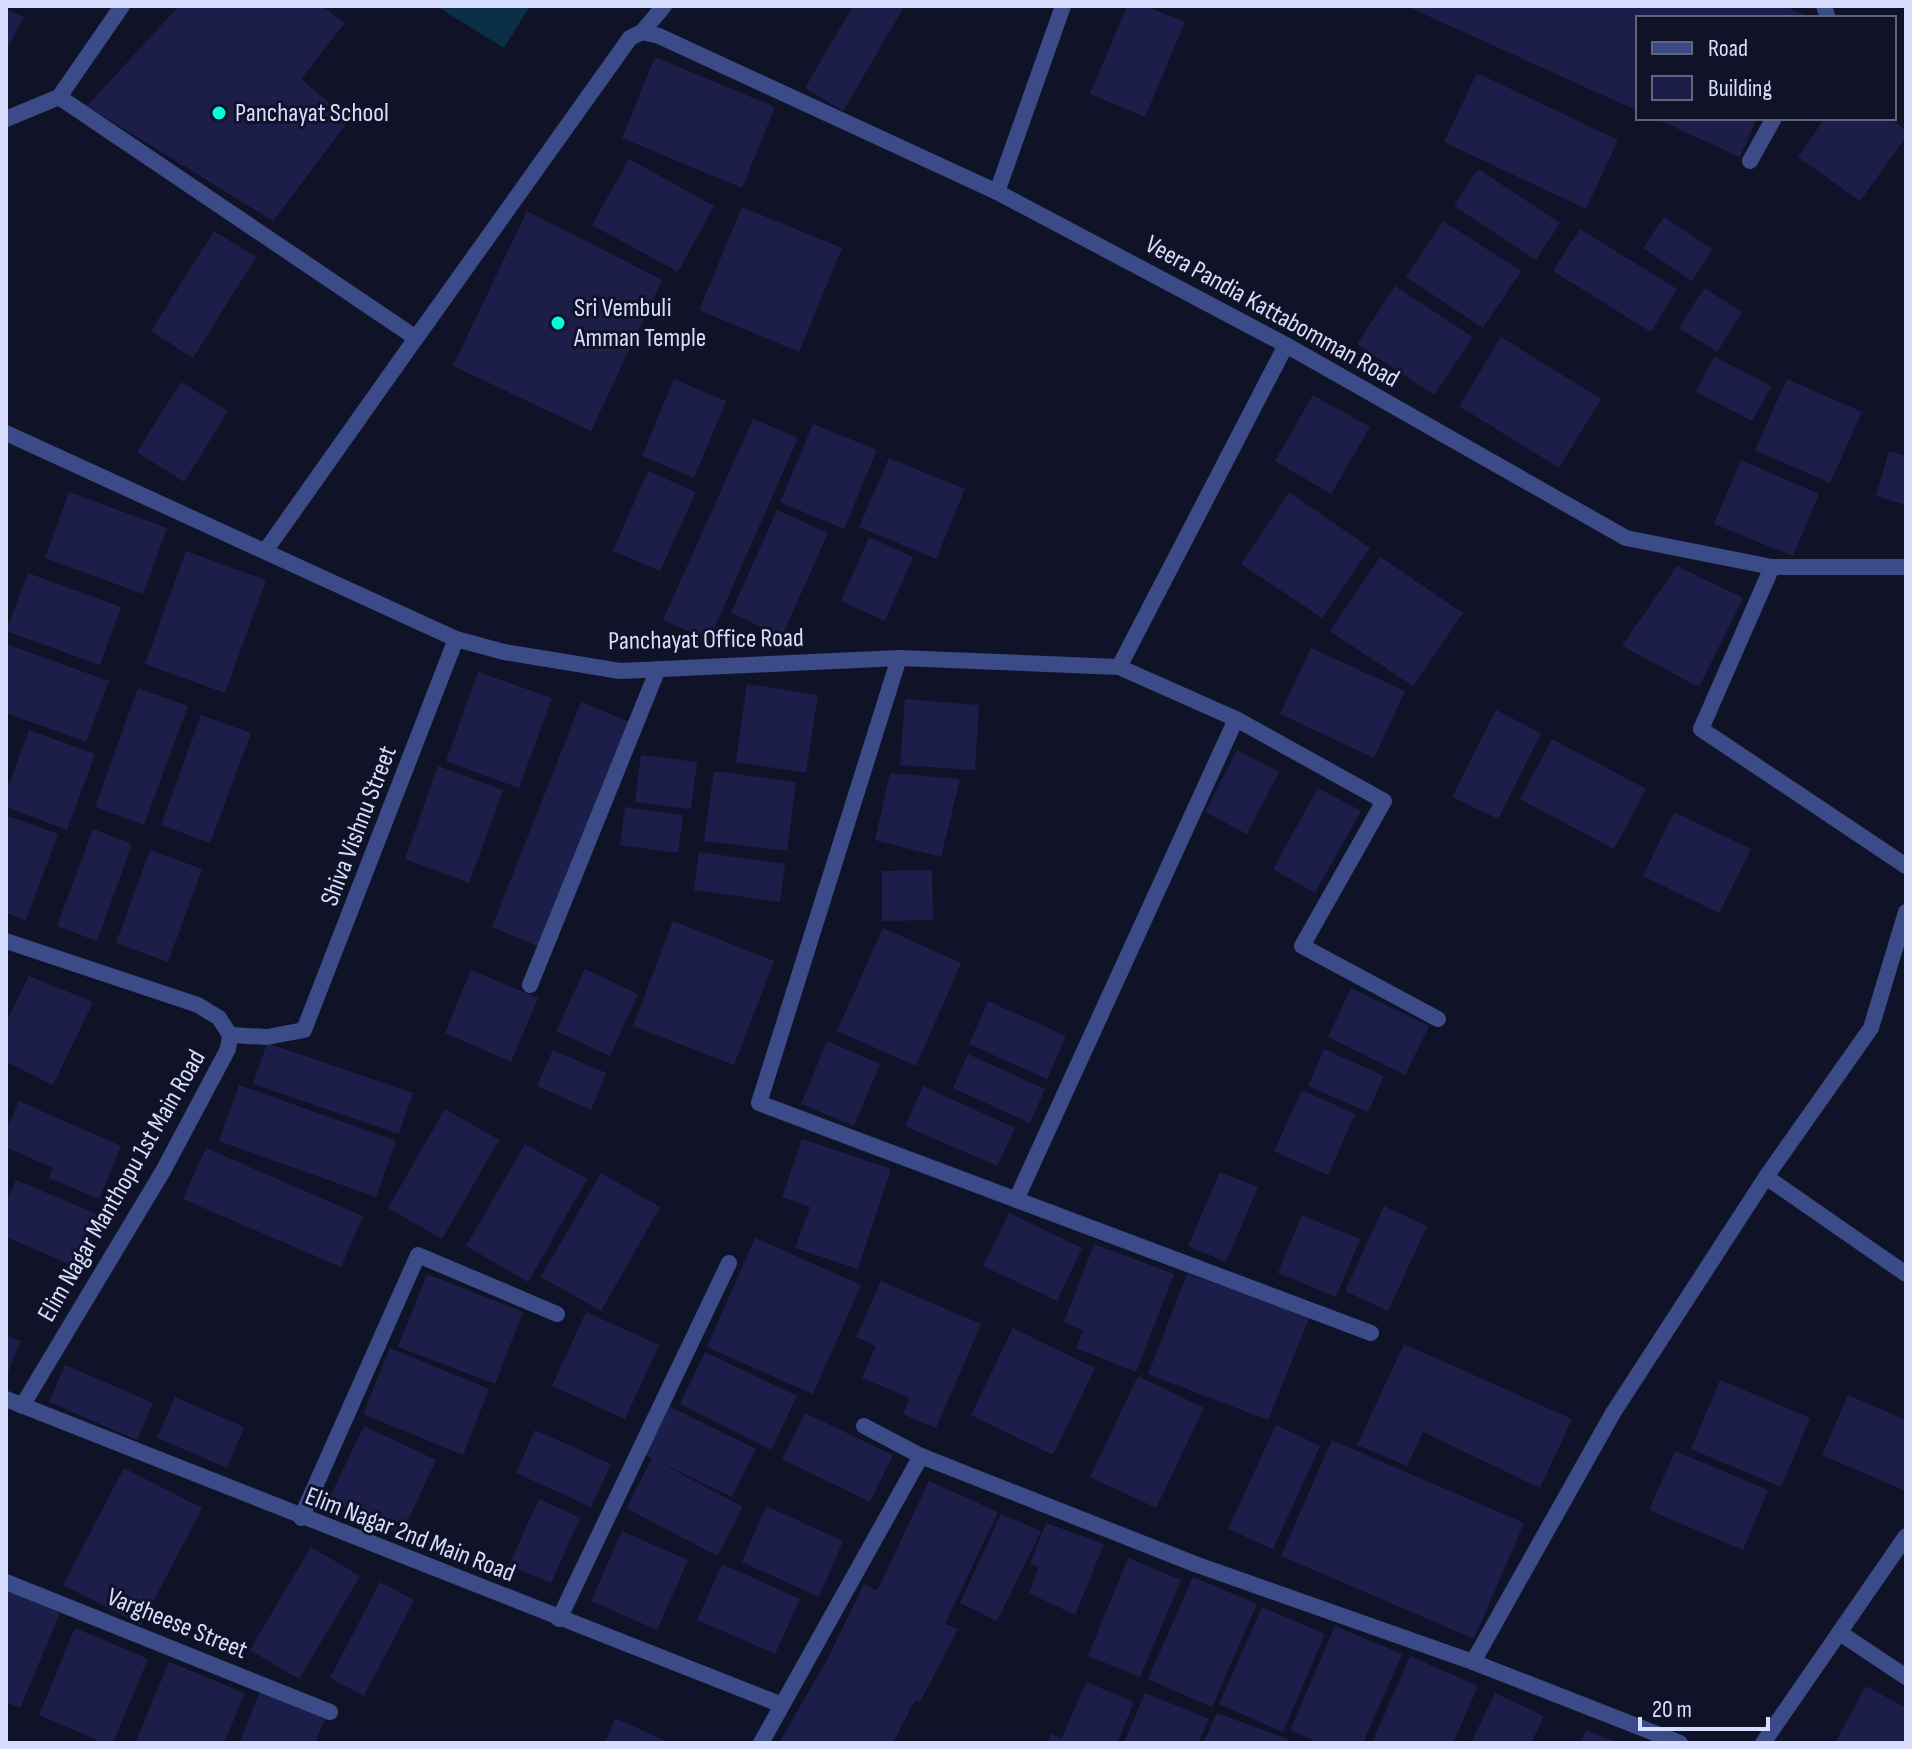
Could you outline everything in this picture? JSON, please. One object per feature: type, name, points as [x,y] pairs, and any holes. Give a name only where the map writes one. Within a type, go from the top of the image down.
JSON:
[{"type":"street","points":[[6,119],[59,97],[122,6]]},
{"type":"street","points":[[266,550],[636,35],[664,6]]},
{"type":"street","points":[[997,192],[1063,6]]},
{"type":"street","name":"Veera Pandia Kattabomman Road","points":[[636,35],[682,45],[997,192],[1286,345],[1626,538],[1772,567],[1906,567]]},
{"type":"street","points":[[59,97],[416,338]]},
{"type":"street","points":[[1750,161],[1773,120]]},
{"type":"street","points":[[1119,667],[1286,345]]},
{"type":"street","name":"Panchayat Office Road","points":[[6,433],[456,639],[504,652],[620,671],[899,658],[1119,667],[1236,719],[1384,801],[1302,946],[1438,1019]]},
{"type":"street","points":[[1772,567],[1701,729],[1906,866]]},
{"type":"street","name":"Shiva Vishnu Street","points":[[230,1035],[267,1037],[304,1030],[456,639]]},
{"type":"street","points":[[899,658],[759,1103],[1371,1333]]},
{"type":"street","points":[[530,985],[658,669]]},
{"type":"street","points":[[1016,1200],[1236,719]]},
{"type":"street","points":[[1473,1662],[1613,1413],[1766,1177],[1871,1028],[1906,912]]},
{"type":"street","name":"Elim Nagar Manthopu 1st Main Road","points":[[6,941],[198,1005],[219,1018],[230,1035],[228,1049],[163,1171],[22,1406]]},
{"type":"street","points":[[1766,1177],[1906,1274]]},
{"type":"street","points":[[301,1518],[418,1255],[557,1314]]},
{"type":"street","points":[[559,1619],[729,1263]]},
{"type":"street","name":"Elim Nagar 2nd Main Road","points":[[6,1399],[301,1518],[782,1705]]},
{"type":"street","points":[[864,1426],[921,1456],[1195,1564],[1473,1662],[1680,1743]]},
{"type":"street","points":[[761,1743],[921,1456]]},
{"type":"street","points":[[1763,1743],[1906,1536]]},
{"type":"street","name":"Vargheese Street","points":[[6,1582],[330,1712]]},
{"type":"street","points":[[1840,1633],[1906,1677]]},
{"type":"water","points":[[436,6],[530,6],[504,48]]},
{"type":"building","name":"Panchayat School","points":[[179,6],[322,6],[345,23],[301,79],[349,120],[273,221],[87,106]]},
{"type":"building","points":[[853,6],[904,7],[843,111],[805,88]]},
{"type":"building","points":[[1127,6],[1145,6],[1185,22],[1145,117],[1090,94]]},
{"type":"building","points":[[1406,6],[1785,6],[1804,15],[1636,16],[1636,110]]},
{"type":"building","points":[[6,9],[24,17],[6,50]]},
{"type":"building","points":[[655,57],[775,107],[742,188],[622,138]]},
{"type":"building","points":[[1477,73],[1618,140],[1586,209],[1444,142]]},
{"type":"building","points":[[1658,120],[1756,120],[1740,157]]},
{"type":"building","points":[[1824,120],[1892,120],[1906,130],[1906,137],[1860,201],[1798,157]]},
{"type":"building","points":[[629,159],[714,206],[678,272],[592,225]]},
{"type":"building","points":[[1478,169],[1560,223],[1536,260],[1454,206]]},
{"type":"building","points":[[742,207],[842,248],[799,352],[699,310]]},
{"type":"building","name":"Sri Vembuli Amman Temple","points":[[527,211],[662,280],[591,431],[453,366]]},
{"type":"building","points":[[1664,217],[1712,249],[1692,281],[1643,248]]},
{"type":"building","points":[[1443,221],[1521,271],[1483,328],[1406,277]]},
{"type":"building","points":[[1580,229],[1677,289],[1651,332],[1553,271]]},
{"type":"building","points":[[214,231],[256,257],[193,358],[151,331]]},
{"type":"building","points":[[1395,286],[1473,337],[1434,395],[1357,344]]},
{"type":"building","points":[[1704,288],[1742,312],[1717,352],[1679,328]]},
{"type":"building","points":[[1501,337],[1601,399],[1559,468],[1459,406]]},
{"type":"building","points":[[1714,356],[1771,386],[1752,421],[1696,392]]},
{"type":"building","points":[[674,379],[726,401],[694,478],[642,456]]},
{"type":"building","points":[[1787,379],[1862,412],[1830,483],[1755,450]]},
{"type":"building","points":[[181,382],[228,411],[184,482],[137,452]]},
{"type":"building","points":[[1313,395],[1370,427],[1331,494],[1275,461]]},
{"type":"building","points":[[753,419],[798,438],[709,640],[663,620]]},
{"type":"building","points":[[813,424],[877,450],[844,529],[780,502]]},
{"type":"building","points":[[1889,451],[1906,456],[1906,505],[1876,496]]},
{"type":"building","points":[[889,458],[965,489],[936,559],[859,527]]},
{"type":"building","points":[[1741,460],[1819,494],[1793,556],[1714,524]]},
{"type":"building","points":[[648,471],[696,492],[660,571],[613,551]]},
{"type":"building","points":[[69,492],[167,528],[143,594],[45,558]]},
{"type":"building","points":[[1289,492],[1370,548],[1322,618],[1241,564]]},
{"type":"building","points":[[777,510],[828,533],[782,636],[731,613]]},
{"type":"building","points":[[869,537],[913,557],[885,621],[841,601]]},
{"type":"building","points":[[186,551],[266,580],[225,693],[145,664]]},
{"type":"building","points":[[1380,557],[1463,613],[1413,686],[1330,631]]},
{"type":"building","points":[[1677,566],[1743,598],[1699,687],[1622,646]]},
{"type":"building","points":[[28,573],[121,607],[100,665],[6,631]]},
{"type":"building","points":[[6,644],[109,681],[86,742],[6,713]]},
{"type":"building","points":[[1311,648],[1405,691],[1374,758],[1280,714]]},
{"type":"building","points":[[478,672],[552,698],[519,788],[446,761]]},
{"type":"building","points":[[747,684],[818,695],[806,773],[736,762]]},
{"type":"building","points":[[138,688],[188,706],[144,825],[95,807]]},
{"type":"building","points":[[905,699],[979,705],[975,770],[900,765]]},
{"type":"building","points":[[581,702],[632,723],[542,948],[492,927]]},
{"type":"building","points":[[1496,710],[1541,733],[1498,819],[1452,797]]},
{"type":"building","points":[[201,715],[251,733],[210,843],[161,825]]},
{"type":"building","points":[[29,730],[95,754],[67,830],[6,807],[6,793]]},
{"type":"building","points":[[1552,739],[1646,789],[1614,849],[1520,799]]},
{"type":"building","points":[[1237,750],[1279,772],[1247,834],[1205,812]]},
{"type":"building","points":[[641,755],[697,762],[691,809],[635,802]]},
{"type":"building","points":[[438,766],[503,790],[469,883],[405,859]]},
{"type":"building","points":[[714,771],[796,782],[787,851],[704,841]]},
{"type":"building","points":[[890,773],[960,779],[941,857],[875,840]]},
{"type":"building","points":[[1318,788],[1361,811],[1315,893],[1273,869]]},
{"type":"building","points":[[625,807],[683,815],[678,853],[620,845]]},
{"type":"building","points":[[1674,812],[1751,849],[1719,913],[1643,876]]},
{"type":"building","points":[[6,815],[58,834],[26,920],[6,913]]},
{"type":"building","points":[[93,829],[132,844],[97,941],[57,926]]},
{"type":"building","points":[[150,850],[202,869],[168,962],[116,943]]},
{"type":"building","points":[[699,852],[785,864],[780,902],[694,890]]},
{"type":"building","points":[[932,870],[933,920],[882,921],[882,871]]},
{"type":"building","points":[[673,921],[774,961],[734,1065],[633,1026]]},
{"type":"building","points":[[883,928],[961,963],[916,1066],[837,1031]]},
{"type":"building","points":[[585,969],[638,994],[610,1056],[556,1031]]},
{"type":"building","points":[[471,970],[538,998],[511,1062],[445,1033]]},
{"type":"building","points":[[29,976],[93,1002],[53,1085],[6,1062],[6,1022]]},
{"type":"building","points":[[1351,988],[1429,1026],[1405,1075],[1328,1037]]},
{"type":"building","points":[[988,1001],[1066,1036],[1047,1079],[969,1044]]},
{"type":"building","points":[[827,1041],[880,1064],[854,1126],[801,1104]]},
{"type":"building","points":[[267,1043],[413,1093],[399,1134],[253,1084]]},
{"type":"building","points":[[1324,1049],[1384,1076],[1368,1112],[1308,1086]]},
{"type":"building","points":[[553,1050],[606,1073],[591,1110],[537,1086]]},
{"type":"building","points":[[968,1054],[1045,1089],[1030,1123],[953,1088]]},
{"type":"building","points":[[239,1085],[396,1141],[376,1197],[219,1141]]},
{"type":"building","points":[[923,1086],[1015,1128],[997,1166],[905,1126]]},
{"type":"building","points":[[1302,1090],[1355,1114],[1328,1175],[1274,1151]]},
{"type":"building","points":[[19,1101],[121,1146],[99,1199],[49,1178],[53,1168],[6,1147],[6,1131]]},
{"type":"building","points":[[445,1109],[499,1140],[442,1239],[388,1208]]},
{"type":"building","points":[[802,1139],[891,1169],[858,1269],[795,1248],[810,1207],[782,1197]]},
{"type":"building","points":[[525,1144],[587,1179],[528,1282],[466,1246]]},
{"type":"building","points":[[206,1148],[363,1216],[341,1267],[183,1199]]},
{"type":"building","points":[[1220,1172],[1258,1187],[1226,1262],[1188,1246]]},
{"type":"building","points":[[601,1173],[660,1207],[601,1311],[541,1277]]},
{"type":"building","points":[[16,1180],[101,1216],[78,1268],[6,1237],[6,1203]]},
{"type":"building","points":[[1384,1206],[1427,1226],[1388,1311],[1345,1291]]},
{"type":"building","points":[[1009,1213],[1082,1248],[1057,1301],[983,1266]]},
{"type":"building","points":[[1302,1215],[1360,1239],[1336,1297],[1278,1273]]},
{"type":"building","points":[[755,1238],[861,1285],[813,1394],[707,1347]]},
{"type":"building","points":[[1094,1244],[1174,1274],[1136,1372],[1076,1348],[1083,1330],[1064,1322]]},
{"type":"building","points":[[427,1274],[523,1312],[495,1384],[398,1347]]},
{"type":"building","points":[[1187,1274],[1310,1316],[1268,1420],[1148,1374]]},
{"type":"building","points":[[881,1281],[981,1324],[936,1428],[903,1414],[910,1398],[862,1378],[876,1346],[856,1337]]},
{"type":"building","points":[[586,1312],[659,1345],[625,1419],[552,1386]]},
{"type":"building","points":[[1013,1328],[1095,1368],[1053,1455],[971,1415]]},
{"type":"building","points":[[6,1335],[21,1341],[6,1377]]},
{"type":"building","points":[[1404,1344],[1572,1419],[1540,1488],[1423,1432],[1407,1466],[1357,1445]]},
{"type":"building","points":[[390,1348],[489,1389],[463,1455],[363,1414]]},
{"type":"building","points":[[705,1352],[797,1396],[771,1450],[680,1404]]},
{"type":"building","points":[[65,1365],[153,1403],[137,1440],[49,1402]]},
{"type":"building","points":[[1138,1376],[1204,1408],[1156,1508],[1090,1477]]},
{"type":"building","points":[[1720,1380],[1810,1418],[1781,1487],[1691,1449]]},
{"type":"building","points":[[1848,1395],[1906,1420],[1906,1491],[1822,1455]]},
{"type":"building","points":[[175,1397],[244,1427],[227,1468],[157,1438]]},
{"type":"building","points":[[665,1404],[756,1449],[732,1497],[655,1460],[743,1507],[717,1556],[626,1508],[652,1458],[641,1453]]},
{"type":"building","points":[[805,1413],[893,1455],[870,1502],[782,1459]]},
{"type":"building","points":[[1276,1425],[1320,1446],[1273,1549],[1228,1529]]},
{"type":"building","points":[[364,1426],[436,1460],[401,1535],[329,1499]]},
{"type":"building","points":[[535,1430],[611,1464],[591,1507],[516,1473]]},
{"type":"building","points":[[1332,1440],[1524,1523],[1474,1639],[1281,1556]]},
{"type":"building","points":[[1675,1451],[1768,1490],[1743,1550],[1649,1510]]},
{"type":"building","points":[[124,1468],[202,1508],[141,1625],[63,1585]]},
{"type":"building","points":[[929,1481],[998,1512],[945,1624],[958,1629],[920,1702],[915,1700],[893,1743],[779,1743],[828,1658],[864,1584],[877,1591]]},
{"type":"building","points":[[539,1499],[580,1518],[551,1583],[509,1565]]},
{"type":"building","points":[[766,1506],[843,1541],[819,1597],[742,1562]]},
{"type":"building","points":[[1001,1514],[1041,1531],[997,1621],[960,1603]]},
{"type":"building","points":[[1046,1523],[1104,1544],[1075,1615],[1029,1593],[1039,1567],[1030,1564]]},
{"type":"building","points":[[622,1531],[688,1560],[657,1630],[591,1601]]},
{"type":"building","points":[[311,1547],[360,1576],[299,1679],[250,1650]]},
{"type":"building","points":[[1128,1558],[1181,1580],[1140,1677],[1088,1656]]},
{"type":"building","points":[[722,1564],[800,1599],[775,1654],[697,1620]]},
{"type":"building","points":[[1193,1577],[1257,1604],[1212,1707],[1148,1679]]},
{"type":"building","points":[[380,1582],[414,1600],[364,1696],[330,1678]]},
{"type":"building","points":[[6,1590],[60,1613],[20,1708],[6,1702]]},
{"type":"building","points":[[1262,1607],[1325,1634],[1283,1732],[1219,1704]]},
{"type":"building","points":[[1335,1626],[1402,1654],[1363,1743],[1320,1743],[1290,1730]]},
{"type":"building","points":[[75,1628],[148,1659],[113,1743],[104,1743],[39,1715]]},
{"type":"building","points":[[1410,1656],[1478,1686],[1453,1743],[1372,1743]]},
{"type":"building","points":[[169,1662],[245,1693],[224,1743],[135,1743]]},
{"type":"building","points":[[1086,1682],[1134,1702],[1117,1743],[1047,1743],[1051,1734],[1062,1738]]},
{"type":"building","points":[[1866,1686],[1906,1708],[1906,1743],[1835,1743]]},
{"type":"building","points":[[260,1692],[325,1719],[315,1743],[239,1743]]},
{"type":"building","points":[[1145,1693],[1209,1719],[1198,1743],[1124,1743]]},
{"type":"building","points":[[1495,1693],[1544,1716],[1531,1743],[1471,1743]]},
{"type":"building","points":[[1217,1713],[1288,1739],[1286,1743],[1203,1743]]},
{"type":"building","points":[[615,1718],[670,1743],[605,1743]]},
{"type":"building","points":[[1586,1730],[1618,1743],[1580,1743]]},
{"type":"place","name":"Panchayat School","points":[[219,113]]},
{"type":"place","name":"Sri Vembuli Amman Temple","points":[[558,323]]}]
